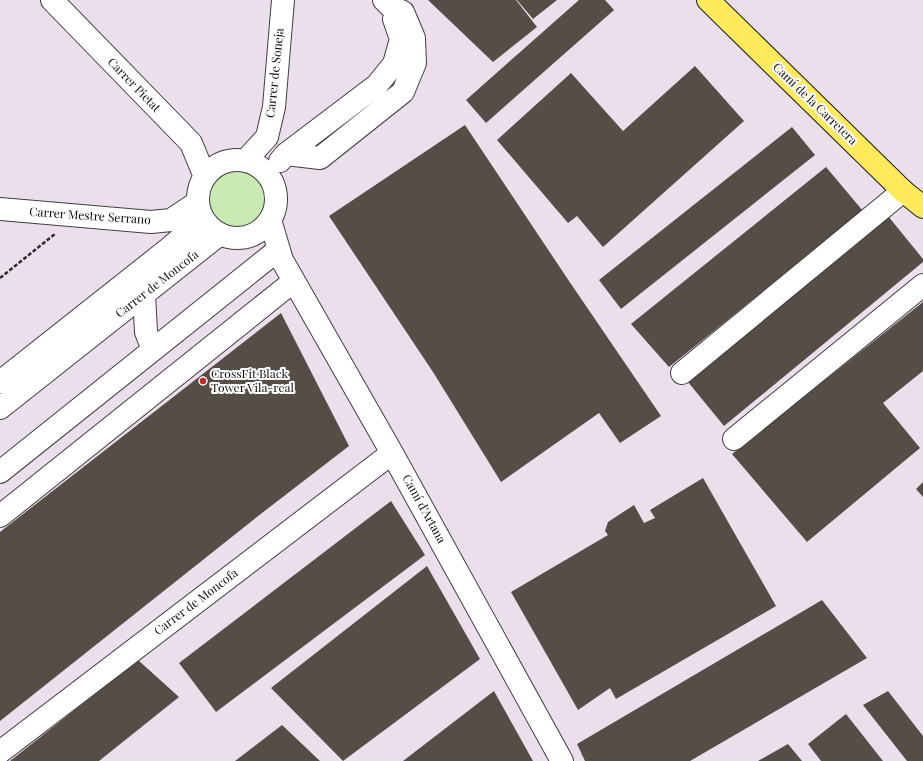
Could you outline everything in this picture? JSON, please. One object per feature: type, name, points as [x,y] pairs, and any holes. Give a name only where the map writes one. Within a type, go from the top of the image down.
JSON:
[{"type":"main road","name":"Camí de la Carretera","points":[[708,0],[903,191],[923,207]]},
{"type":"street","name":"Carrer Pietat","points":[[52,0],[191,143],[205,177]]},
{"type":"street","name":"Carrer de Soneja","points":[[245,161],[267,137],[274,107],[283,0]]},
{"type":"street","points":[[267,175],[286,154],[377,85],[394,64],[401,39],[387,3]]},
{"type":"street","points":[[234,160],[245,161],[257,166],[267,175],[273,185],[276,197],[275,209],[270,220],[261,230],[249,236],[234,238],[220,234],[210,228],[201,211],[200,189],[205,177],[213,169],[223,163],[234,160]]},
{"type":"street","points":[[682,373],[903,191]]},
{"type":"street","name":"Carrer Mestre Serrano","points":[[0,209],[151,222],[171,220],[201,211]]},
{"type":"street","name":"Carrer de Moncofa","points":[[0,382],[167,250],[201,211]]},
{"type":"street","name":"Camí d'Artana","points":[[270,220],[277,257]]},
{"type":"street","name":"Carrer de Moncofa","points":[[0,408],[220,234]]},
{"type":"street","name":"Camí d'Artana","points":[[249,236],[277,257],[294,281],[392,453],[562,761]]},
{"type":"street","points":[[0,472],[153,350],[277,257]]},
{"type":"street","points":[[0,516],[294,281]]},
{"type":"street","points":[[734,439],[923,285]]},
{"type":"street","points":[[144,294],[146,332],[153,350]]},
{"type":"street","name":"Carrer de Moncofa","points":[[0,752],[392,453]]},
{"type":"path","points":[[0,278],[77,216]]},
{"type":"shaded area","points":[[0,0],[923,0],[923,761],[0,761]]},
{"type":"green space","points":[[234,170],[246,170],[257,175],[265,183],[270,194],[268,212],[257,225],[246,230],[234,230],[223,225],[215,217],[210,206],[210,194],[215,183],[223,175]]},
{"type":"building","points":[[428,0],[516,0],[537,27],[493,62]]},
{"type":"building","points":[[517,0],[557,0],[533,19]]},
{"type":"building","points":[[579,0],[605,0],[614,10],[486,123],[466,100]]},
{"type":"building","points":[[695,66],[744,121],[603,247],[577,216],[568,223],[497,140],[571,73],[623,131]]},
{"type":"building","points":[[465,125],[661,416],[620,443],[599,413],[501,482],[433,372],[329,216]]},
{"type":"building","points":[[792,127],[815,155],[621,309],[599,280]]},
{"type":"building","points":[[826,167],[863,211],[669,367],[631,324]]},
{"type":"building","points":[[888,216],[923,259],[923,262],[724,426],[688,382]]},
{"type":"building","points":[[923,302],[923,371],[883,403],[920,448],[807,542],[732,454]]},
{"type":"building","points":[[281,313],[349,446],[262,513],[0,721],[0,532]]},
{"type":"building","points":[[703,478],[776,606],[616,699],[610,688],[578,710],[511,592],[608,535],[605,531],[608,522],[634,505],[644,523],[655,518],[650,510]]},
{"type":"building","points":[[923,482],[923,497],[916,489]]},
{"type":"building","points":[[391,501],[425,555],[216,712],[179,663]]},
{"type":"building","points":[[427,566],[480,659],[343,761],[271,688]]},
{"type":"building","points":[[822,600],[867,658],[690,761],[585,761],[577,744]]},
{"type":"building","points":[[138,660],[179,697],[99,761],[10,761]]},
{"type":"building","points":[[494,691],[533,761],[403,761]]},
{"type":"building","points":[[888,691],[923,736],[923,761],[907,761],[863,705]]},
{"type":"building","points":[[846,714],[883,761],[821,761],[808,744]]},
{"type":"building","points":[[282,725],[320,761],[235,761]]},
{"type":"building","points":[[788,744],[802,761],[758,761]]},
{"type":"place","name":"CrossFit Black Tower Vila-real","points":[[203,381]]}]
